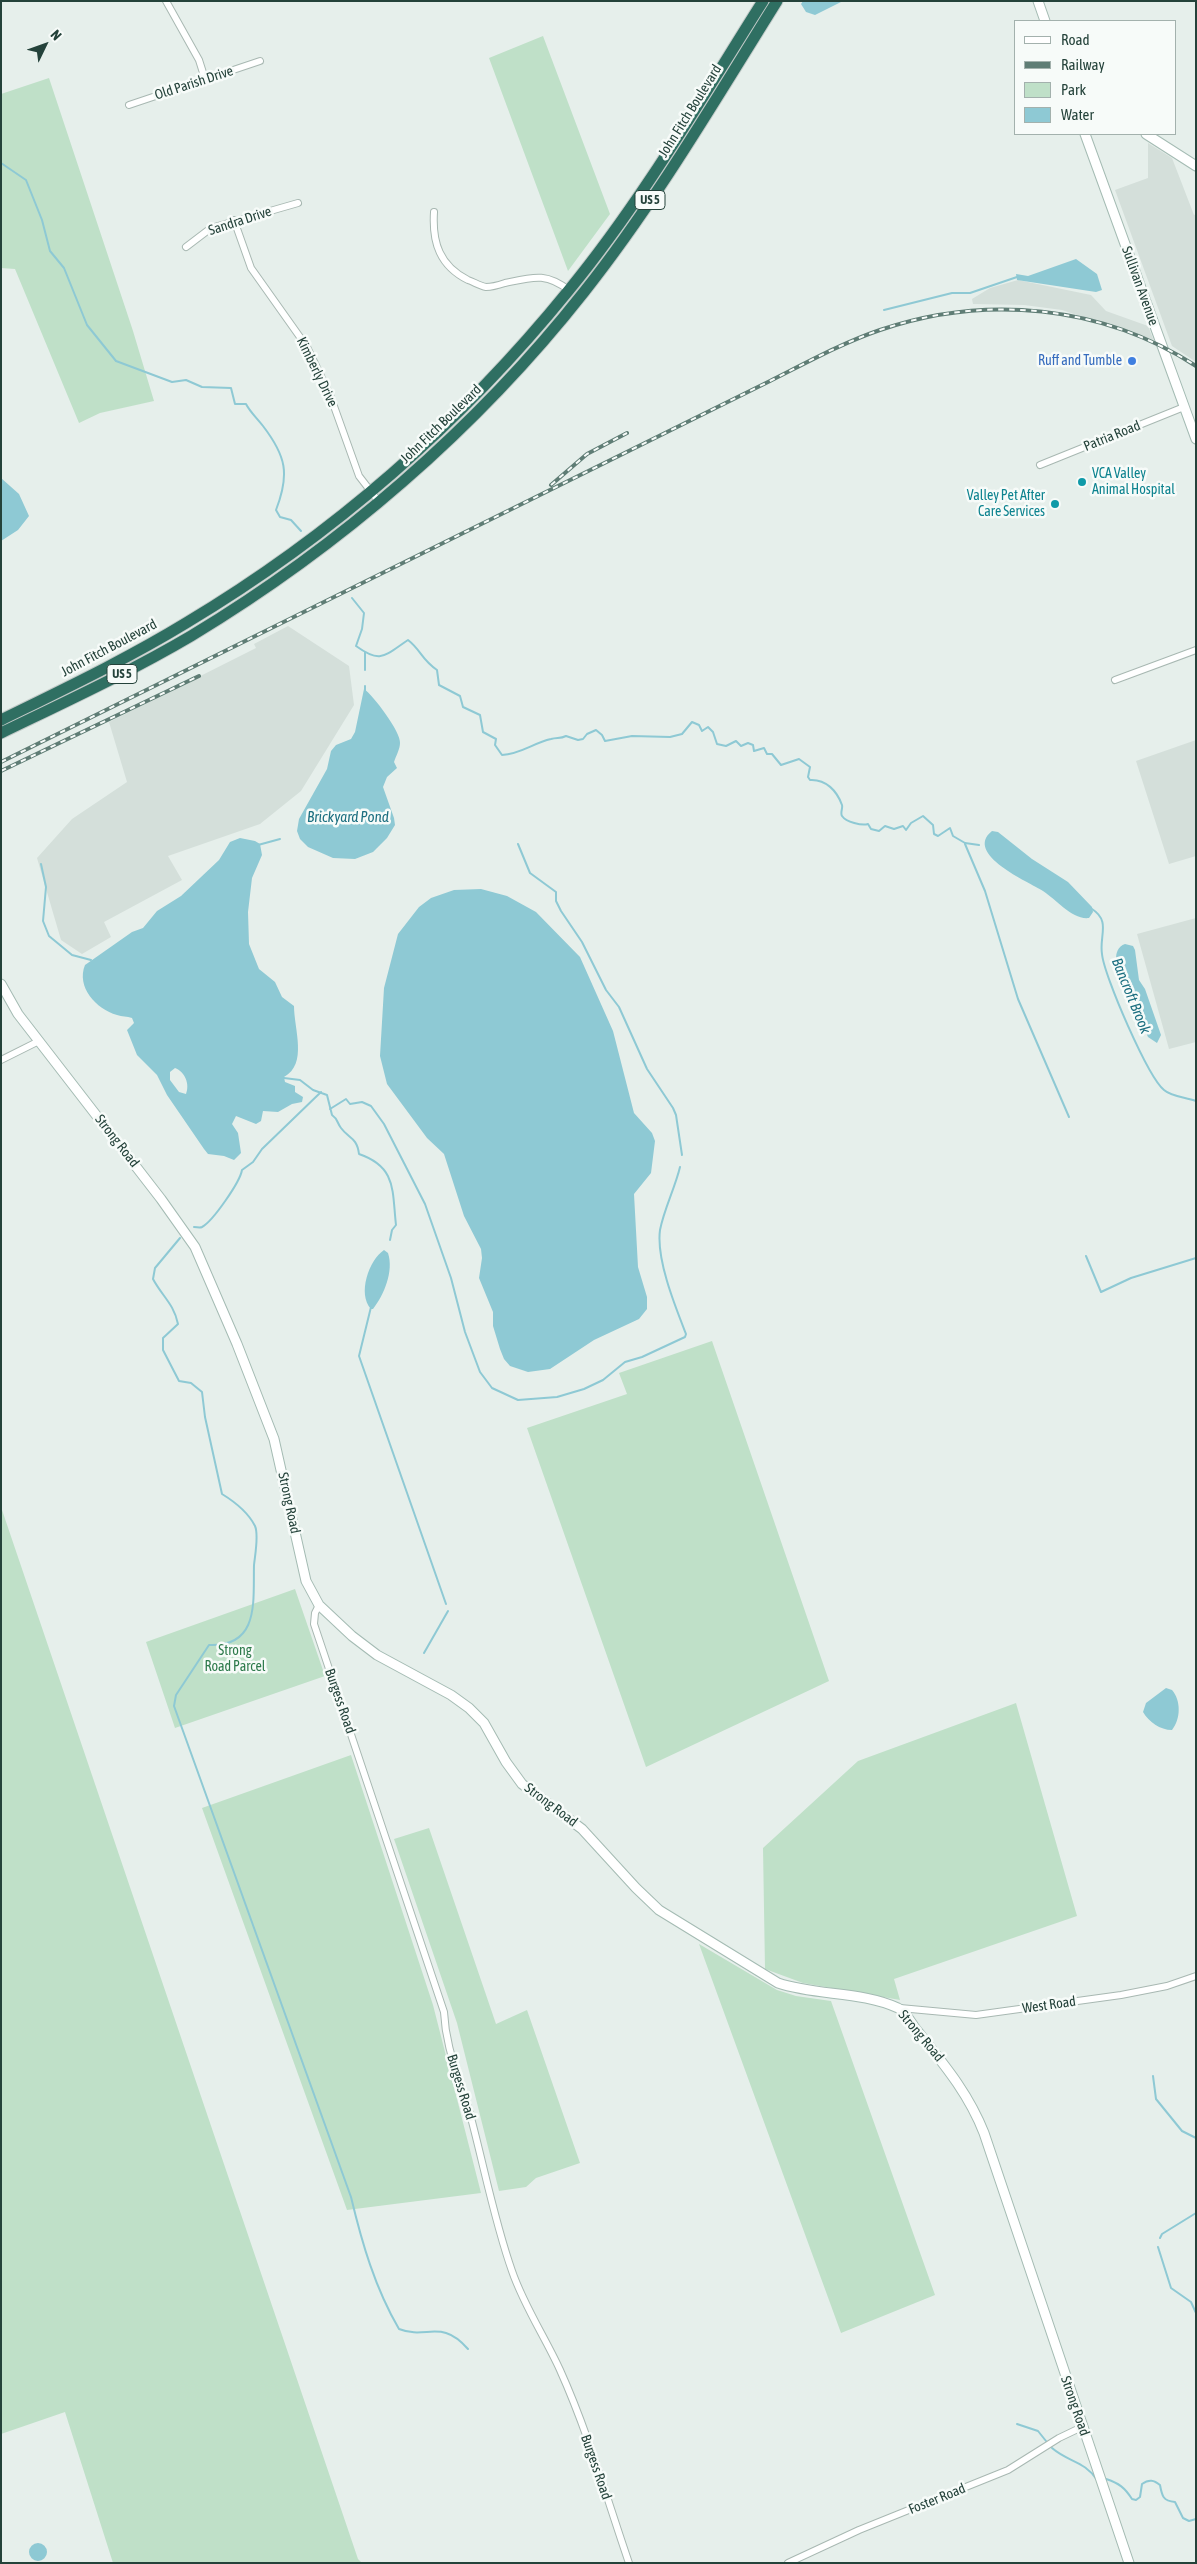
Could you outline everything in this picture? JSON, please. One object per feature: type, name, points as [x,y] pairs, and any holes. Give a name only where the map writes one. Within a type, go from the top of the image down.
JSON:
[{"type":"highway","name":"John Fitch Boulevard","points":[[1,720],[127,657],[231,595],[320,534],[371,493],[427,443],[482,389],[569,290],[639,196],[763,1]]},
{"type":"highway","name":"John Fitch Boulevard","points":[[1,733],[130,670],[238,606],[321,548],[379,502],[435,452],[491,397],[579,298],[669,173],[777,1]]},
{"type":"highway","points":[[706,90],[717,97]]},
{"type":"highway","points":[[482,389],[491,397]]},
{"type":"highway","points":[[427,443],[435,452]]},
{"type":"highway","points":[[231,595],[238,606]]},
{"type":"street","points":[[166,1],[195,54],[205,79]]},
{"type":"street","points":[[1038,1],[1045,20]]},
{"type":"street","name":"Old Parish Drive","points":[[129,105],[260,61]]},
{"type":"street","name":"Sullivan Avenue","points":[[1085,135],[1196,438]]},
{"type":"street","points":[[1148,135],[1196,166]]},
{"type":"street","name":"Sandra Drive","points":[[186,247],[211,228],[298,202]]},
{"type":"street","points":[[434,212],[433,227],[439,249],[443,260],[454,272],[486,287],[542,276],[569,290],[579,298]]},
{"type":"street","name":"Kimberly Drive","points":[[234,220],[251,268],[307,347],[316,364],[359,476],[379,502]]},
{"type":"street","name":"Patria Road","points":[[1040,465],[1184,407]]},
{"type":"street","points":[[1115,680],[1196,650]]},
{"type":"street","name":"Strong Road","points":[[1,984],[18,1014],[172,1213],[195,1247],[272,1432],[306,1581],[319,1605],[352,1636],[377,1655],[451,1695],[469,1708],[484,1723],[522,1784],[582,1829],[640,1892],[672,1919],[778,1983],[800,1990],[870,2000],[900,2008],[956,2078],[976,2115],[1129,2563]]},
{"type":"street","points":[[1,1060],[39,1041]]},
{"type":"street","name":"Burgess Road","points":[[319,1605],[315,1613],[314,1624],[444,2012],[445,2032],[453,2067],[468,2106],[509,2263],[523,2299],[560,2370],[629,2563]]},
{"type":"street","name":"West Road","points":[[900,2008],[976,2015],[1167,1986],[1196,1976]]},
{"type":"street","name":"Foster Road","points":[[788,2563],[859,2530],[1008,2470],[1058,2438],[1082,2427]]},
{"type":"shaded area","points":[[1148,143],[1172,158],[1194,215],[1196,214],[1196,362],[1172,346],[1115,190],[1148,178]]},
{"type":"shaded area","points":[[1018,280],[1091,295],[1106,311],[1148,326],[1154,341],[1062,310],[1024,305],[973,304],[972,299],[990,288]]},
{"type":"shaded area","points":[[288,626],[349,666],[354,705],[301,791],[260,824],[168,856],[182,880],[104,922],[111,937],[82,954],[61,940],[37,858],[72,819],[127,782],[109,722],[256,648],[254,644]]},
{"type":"shaded area","points":[[1196,740],[1196,856],[1169,864],[1136,761]]},
{"type":"shaded area","points":[[1196,918],[1196,1042],[1169,1049],[1137,934]]},
{"type":"green space","points":[[543,36],[610,214],[568,271],[489,58]]},
{"type":"green space","points":[[49,78],[133,331],[154,401],[100,413],[79,423],[15,269],[1,268],[1,94]]},
{"type":"green space","points":[[712,1341],[829,1681],[646,1767],[527,1428],[627,1394],[619,1373]]},
{"type":"green space","points":[[1,1507],[358,2559],[362,2563],[113,2563],[65,2412],[1,2434]]},
{"type":"green space","name":"Strong Road Parcel","points":[[295,1589],[325,1676],[175,1728],[146,1642]]},
{"type":"green space","points":[[1016,1703],[1077,1916],[894,1979],[900,2000],[803,1983],[765,1969],[763,1848],[858,1761]]},
{"type":"green space","points":[[351,1755],[433,2005],[481,2193],[347,2210],[202,1808]]},
{"type":"green space","points":[[429,1828],[496,2024],[527,2010],[580,2163],[536,2178],[526,2187],[499,2191],[457,2023],[394,1839]]},
{"type":"green space","points":[[699,1944],[777,1990],[796,1996],[831,2001],[935,2295],[841,2333]]},
{"type":"water","points":[[803,1],[843,1],[815,15],[806,12],[801,4]]},
{"type":"water","points":[[1076,259],[1097,274],[1102,290],[1096,292],[1017,280],[1016,274],[1028,276]]},
{"type":"water","points":[[1,478],[19,494],[29,516],[18,530],[1,541]]},
{"type":"water","name":"Brickyard Pond","points":[[364,689],[374,698],[386,714],[399,738],[399,748],[394,762],[397,768],[387,777],[383,787],[395,825],[387,838],[373,852],[355,859],[333,858],[308,847],[300,839],[297,831],[299,819],[327,769],[331,751],[336,745],[351,739],[355,732]]},
{"type":"water","points":[[992,831],[998,832],[1032,859],[1068,882],[1092,907],[1093,912],[1089,918],[1083,918],[1071,913],[1043,891],[1013,874],[992,858],[986,849],[985,840]]},
{"type":"water","points":[[240,838],[260,844],[262,855],[252,878],[248,912],[249,944],[259,969],[275,982],[282,997],[294,1006],[298,1055],[296,1064],[284,1077],[285,1082],[295,1086],[295,1092],[303,1097],[302,1102],[292,1104],[278,1112],[263,1111],[261,1121],[256,1124],[236,1116],[232,1124],[238,1133],[241,1153],[234,1160],[224,1156],[208,1154],[167,1095],[157,1075],[137,1055],[127,1030],[134,1023],[132,1018],[119,1016],[102,1008],[90,996],[83,981],[85,965],[132,932],[143,928],[157,911],[181,896],[219,860],[230,842]],"holes":[[[175,1068],[179,1070],[187,1082],[186,1094],[179,1092],[170,1080],[170,1072]]]},
{"type":"water","points":[[481,889],[507,896],[536,912],[580,957],[613,1031],[634,1113],[652,1133],[655,1141],[651,1173],[634,1194],[638,1267],[647,1297],[647,1309],[639,1319],[594,1340],[550,1369],[528,1372],[510,1366],[504,1359],[500,1349],[493,1326],[493,1312],[479,1278],[482,1258],[481,1249],[464,1216],[444,1154],[427,1138],[387,1084],[380,1056],[384,988],[398,934],[419,907],[431,898],[454,890]]},
{"type":"water","points":[[1125,944],[1133,946],[1135,950],[1139,980],[1145,989],[1161,1035],[1157,1043],[1148,1037],[1119,973],[1116,960],[1118,950]]},
{"type":"water","points":[[384,1250],[388,1253],[390,1260],[389,1275],[381,1297],[373,1309],[371,1309],[367,1303],[365,1286],[374,1261]]},
{"type":"water","points":[[1166,1688],[1172,1690],[1175,1694],[1179,1710],[1177,1721],[1172,1730],[1163,1729],[1155,1725],[1143,1712],[1146,1703]]},
{"type":"water","points":[[38,2543],[44,2546],[47,2552],[44,2558],[38,2561],[32,2558],[29,2552],[32,2546]]},
{"type":"waterway","name":"Bancroft Brook","points":[[1,163],[26,180],[42,220],[50,251],[64,268],[87,325],[116,361],[172,382],[186,380],[202,387],[231,388],[235,404],[246,404],[271,437],[281,456],[284,476],[276,510],[280,517],[291,520],[301,531]]},
{"type":"waterway","points":[[884,310],[952,293],[970,293],[1017,277]]},
{"type":"waterway","name":"Bancroft Brook","points":[[352,598],[364,613],[362,629],[356,646],[371,655],[382,656],[408,640],[437,670],[439,685],[460,696],[463,707],[480,715],[483,732],[496,739],[495,745],[502,755],[515,753],[553,738],[566,736],[578,740],[583,739],[587,734],[596,730],[605,741],[632,736],[670,737],[682,734],[692,722],[699,725],[702,731],[708,727],[713,732],[717,744],[726,746],[736,741],[741,746],[748,743],[753,745],[754,751],[764,748],[767,754],[772,754],[781,765],[799,759],[810,767],[808,777],[810,780],[826,784],[834,791],[842,805],[842,816],[850,822],[868,824],[871,829],[879,831],[885,826],[894,829],[903,826],[906,830],[911,823],[923,816],[933,825],[934,834],[938,836],[950,828],[953,836],[965,843],[979,845]]},
{"type":"waterway","points":[[365,652],[365,670]]},
{"type":"waterway","points":[[365,686],[365,691]]},
{"type":"waterway","points":[[258,845],[280,839]]},
{"type":"waterway","points":[[518,844],[530,873],[556,892],[556,901],[561,911],[582,942],[606,990],[619,1007],[647,1069],[673,1108],[676,1115],[682,1155]]},
{"type":"waterway","points":[[965,844],[985,891],[1018,999],[1069,1117]]},
{"type":"waterway","points":[[41,864],[46,887],[43,921],[49,936],[72,955],[91,960]]},
{"type":"waterway","name":"Bancroft Brook","points":[[1092,909],[1098,914],[1103,924],[1101,947],[1110,983],[1148,1066],[1164,1090],[1175,1096],[1196,1101]]},
{"type":"waterway","points":[[284,1078],[300,1080],[313,1090],[327,1095],[332,1115],[354,1141],[359,1154],[371,1159],[386,1173],[393,1191],[396,1225],[392,1230],[390,1240]]},
{"type":"waterway","points":[[194,1227],[202,1227],[213,1217],[231,1192],[242,1170],[253,1162],[262,1149],[321,1092]]},
{"type":"waterway","points":[[330,1109],[346,1099],[350,1104],[362,1102],[371,1106],[384,1124],[425,1204],[451,1278],[465,1332],[480,1372],[492,1388],[518,1400],[557,1397],[584,1389],[603,1380],[625,1362],[642,1357],[685,1337],[686,1334],[664,1268],[660,1242],[662,1222],[680,1167]]},
{"type":"waterway","points":[[180,1238],[155,1268],[153,1279],[171,1305],[178,1324],[163,1338],[163,1350],[179,1381],[191,1383],[202,1392],[205,1417],[222,1494],[249,1516],[255,1526],[257,1540],[254,1565],[253,1607],[245,1630],[237,1638],[226,1644],[209,1645],[176,1695],[174,1706],[351,2197],[365,2248],[383,2298],[399,2329],[409,2332],[442,2332],[450,2334],[468,2349]]},
{"type":"waterway","points":[[1086,1256],[1101,1292],[1131,1278],[1196,1258]]},
{"type":"waterway","points":[[371,1307],[359,1356],[446,1604]]},
{"type":"waterway","points":[[424,1653],[448,1611]]},
{"type":"waterway","points":[[1153,2076],[1156,2099],[1182,2131],[1196,2138]]},
{"type":"waterway","points":[[1160,2238],[1162,2234],[1196,2213]]},
{"type":"waterway","points":[[1158,2247],[1171,2288],[1191,2302],[1196,2313]]},
{"type":"waterway","points":[[1017,2424],[1038,2431],[1046,2441]]},
{"type":"waterway","points":[[1052,2448],[1082,2465],[1097,2480]]},
{"type":"waterway","points":[[1106,2479],[1121,2486],[1132,2499],[1136,2500],[1140,2497],[1142,2484],[1149,2481],[1156,2482],[1160,2485],[1162,2495],[1166,2499],[1175,2502],[1183,2518],[1189,2521],[1196,2519]]},
{"type":"railway","points":[[1,762],[824,354],[880,330],[920,319],[960,312],[1001,309],[1042,312],[1082,318],[1122,330],[1160,345],[1196,366]]},
{"type":"railway","points":[[551,485],[587,454],[627,433]]},
{"type":"railway","points":[[1,771],[199,676]]},
{"type":"place","name":"Ruff and Tumble","points":[[1132,361]]},
{"type":"place","name":"VCA Valley Animal Hospital","points":[[1082,482]]},
{"type":"place","name":"Valley Pet After Care Services","points":[[1055,504]]}]
